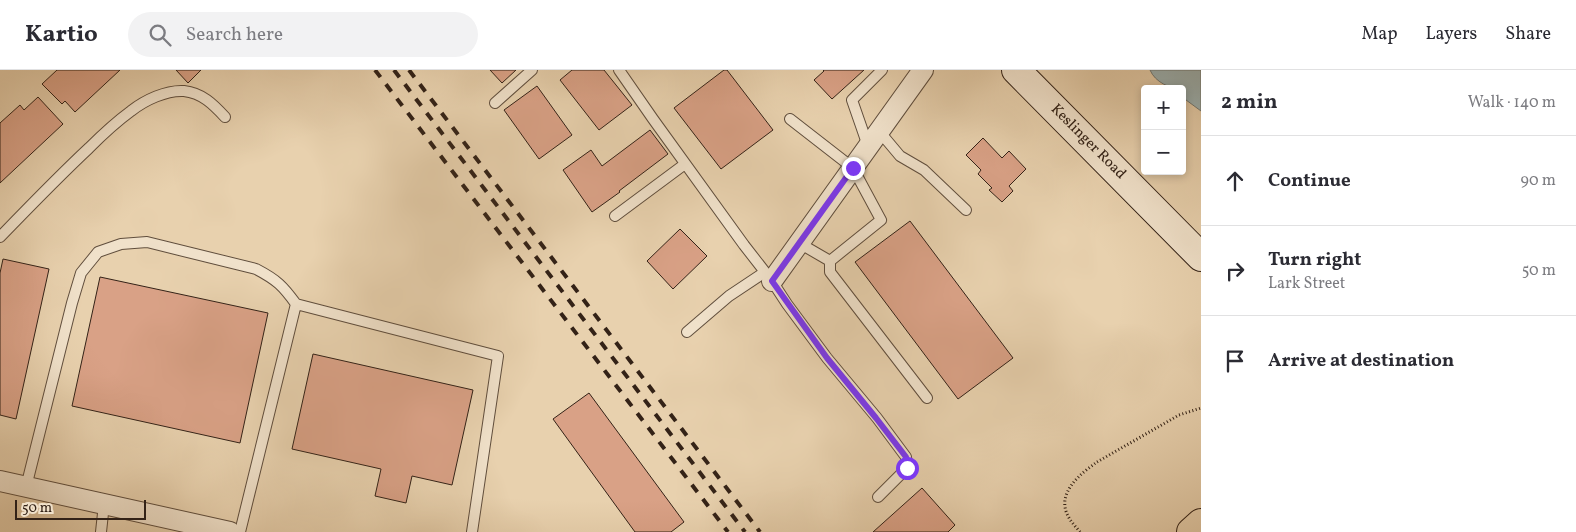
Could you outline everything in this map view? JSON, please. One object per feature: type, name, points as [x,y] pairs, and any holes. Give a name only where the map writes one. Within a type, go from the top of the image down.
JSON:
[{"type":"main road","name":"Keslinger Road","points":[[1016,70],[1201,257]]},
{"type":"main road","points":[[1191,532],[1201,523]]},
{"type":"street","points":[[768,277],[799,243],[874,139],[920,71]]},
{"type":"street","points":[[0,481],[230,532]]},
{"type":"lane","points":[[495,103],[532,70]]},
{"type":"lane","points":[[619,70],[685,164],[827,358],[906,457],[907,468],[878,497]]},
{"type":"lane","points":[[882,70],[852,100],[874,139],[924,170],[966,210]]},
{"type":"lane","points":[[0,237],[29,206],[109,129],[132,110],[155,97],[175,92],[193,93],[213,104],[225,116]]},
{"type":"lane","points":[[790,119],[853,168],[880,220],[830,261]]},
{"type":"lane","points":[[615,216],[685,164]]},
{"type":"lane","points":[[26,487],[81,273],[98,252],[121,244],[146,242],[256,269],[270,276],[283,286],[296,304],[498,356],[472,532]]},
{"type":"lane","points":[[799,243],[830,261]]},
{"type":"lane","points":[[830,261],[830,272],[927,398]]},
{"type":"lane","points":[[686,332],[729,296],[768,277]]},
{"type":"lane","points":[[240,532],[296,304]]},
{"type":"lane","points":[[101,532],[104,504]]},
{"type":"path","points":[[1080,532],[1068,516],[1064,505],[1067,492],[1079,476],[1097,462],[1179,416],[1201,408]]},
{"type":"water","points":[[1150,70],[1201,70],[1201,111],[1186,100],[1186,85],[1166,85]]},
{"type":"building","points":[[57,70],[120,70],[75,112],[65,101],[62,104],[42,84]]},
{"type":"building","points":[[176,70],[201,70],[188,83]]},
{"type":"building","points":[[490,70],[516,70],[502,83]]},
{"type":"building","points":[[572,70],[604,70],[632,105],[599,130],[560,80]]},
{"type":"building","points":[[724,70],[727,70],[773,130],[721,169],[674,108]]},
{"type":"building","points":[[823,70],[864,70],[832,99],[814,80]]},
{"type":"building","points":[[537,86],[572,135],[539,159],[504,110]]},
{"type":"building","points":[[38,97],[63,124],[0,183],[0,123],[20,105],[24,110]]},
{"type":"building","points":[[650,130],[668,154],[592,212],[563,170],[591,150],[602,166]]},
{"type":"building","points":[[983,138],[1002,158],[1009,151],[1026,169],[1009,186],[1013,191],[1002,202],[989,190],[992,188],[978,174],[981,170],[966,155]]},
{"type":"building","points":[[910,221],[1013,358],[958,399],[855,262]]},
{"type":"building","points":[[680,229],[707,256],[673,289],[647,261]]},
{"type":"building","points":[[3,259],[49,269],[16,419],[0,415],[0,273]]},
{"type":"building","points":[[100,277],[268,313],[240,443],[72,406]]},
{"type":"building","points":[[313,354],[473,390],[452,485],[412,476],[406,503],[375,496],[381,469],[292,449]]},
{"type":"building","points":[[589,393],[684,522],[671,532],[635,532],[553,419]]},
{"type":"building","points":[[922,488],[955,525],[948,532],[873,532]]},
{"type":"railway","points":[[375,70],[728,532]]},
{"type":"railway","points":[[394,70],[745,532]]},
{"type":"railway","points":[[409,70],[760,532]]},
{"type":"route","points":[[853,168],[772,281],[827,358],[906,457],[907,468]]}]
